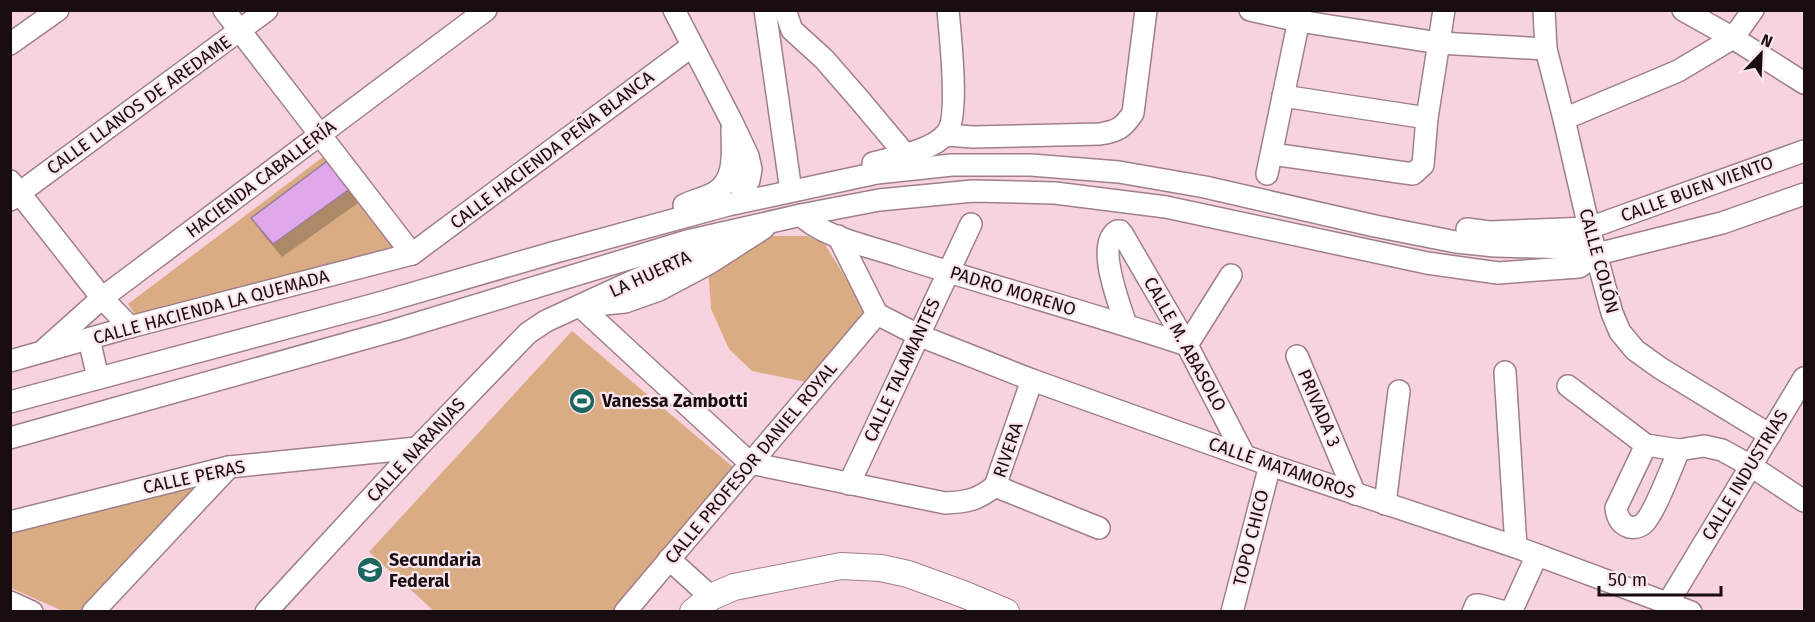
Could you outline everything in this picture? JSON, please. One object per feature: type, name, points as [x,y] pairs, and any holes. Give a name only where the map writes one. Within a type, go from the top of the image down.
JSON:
[{"type":"main road","points":[[702,604],[734,587],[841,566],[881,568],[908,574],[1005,612]]},
{"type":"street","points":[[10,44],[58,10]]},
{"type":"street","points":[[224,10],[412,254]]},
{"type":"street","name":"CALLE LLANOS DE AREDAME","points":[[14,191],[240,32],[267,10]]},
{"type":"street","name":"HACIENDA CABALLERÍA","points":[[40,353],[102,298],[486,10]]},
{"type":"street","points":[[674,10],[748,156],[751,169],[749,180],[742,194]]},
{"type":"street","points":[[765,10],[787,185],[905,154],[929,146],[946,135],[1114,132],[1125,125],[1133,113],[1146,10]]},
{"type":"street","points":[[785,10],[792,30],[824,59],[905,154]]},
{"type":"street","points":[[946,135],[952,118],[953,103],[948,10]]},
{"type":"street","points":[[1250,10],[1300,16],[1439,43],[1546,49]]},
{"type":"street","points":[[1300,16],[1270,164],[1413,174],[1423,165],[1444,10]]},
{"type":"street","name":"CALLE COLÓN","points":[[1544,10],[1546,49],[1589,228],[1620,332],[1635,350],[1660,368],[1770,435]]},
{"type":"street","points":[[1683,10],[1804,82]]},
{"type":"street","points":[[1564,119],[1678,71],[1733,38],[1753,10]]},
{"type":"street","name":"CALLE HACIENDA PEÑA BLANCA","points":[[412,254],[692,46]]},
{"type":"street","points":[[1283,96],[1428,118]]},
{"type":"street","points":[[663,223],[677,208],[718,191],[725,184],[732,160],[732,122]]},
{"type":"street","name":"CALLE BUEN VIENTO","points":[[1465,229],[1489,232],[1589,228],[1804,151]]},
{"type":"street","points":[[10,402],[376,304],[663,223],[806,187],[877,173],[952,165],[1031,165],[1119,172],[1205,187],[1456,242],[1495,246],[1573,248],[1597,254]]},
{"type":"street","points":[[14,191],[102,298],[130,327]]},
{"type":"street","points":[[10,438],[395,330],[687,240],[879,200],[973,191],[1055,193],[1166,207],[1427,263],[1498,273],[1579,267],[1597,254],[1722,223],[1804,194]]},
{"type":"street","name":"PADRO MORENO","points":[[801,215],[816,226],[838,236],[948,272],[1126,324],[1187,345]]},
{"type":"street","points":[[580,306],[625,302],[659,290],[708,264],[777,220]]},
{"type":"street","name":"CALLE TALAMANTES","points":[[849,484],[971,224]]},
{"type":"street","name":"CALLE M. ABASOLO","points":[[1126,324],[1110,273],[1111,237],[1113,232],[1120,231],[1187,345],[1244,455]]},
{"type":"street","points":[[838,236],[877,314]]},
{"type":"street","name":"LA HUERTA","points":[[580,306],[701,250],[717,238]]},
{"type":"street","name":"CALLE HACIENDA LA QUEMADA","points":[[10,361],[130,327],[412,254]]},
{"type":"street","points":[[1187,345],[1231,275]]},
{"type":"street","points":[[580,306],[750,462],[849,484]]},
{"type":"street","name":"CALLE NARANJAS","points":[[266,612],[417,448],[528,333],[546,321],[580,306]]},
{"type":"street","name":"CALLE MATAMOROS","points":[[877,314],[918,335],[1032,380],[1270,465],[1537,555],[1690,612]]},
{"type":"street","name":"CALLE PROFESOR DANIEL ROYAL","points":[[625,612],[877,314]]},
{"type":"street","points":[[89,339],[98,378]]},
{"type":"street","name":"PRIVADA 3","points":[[1297,356],[1355,494]]},
{"type":"street","points":[[1505,372],[1516,548]]},
{"type":"street","name":"RIVERA","points":[[849,484],[945,503],[965,502],[982,497],[995,486],[1032,380]]},
{"type":"street","name":"CALLE INDUSTRIAS","points":[[1668,603],[1803,383]]},
{"type":"street","points":[[1568,386],[1646,445],[1679,450],[1704,446],[1722,450],[1804,501]]},
{"type":"street","points":[[1385,504],[1399,391]]},
{"type":"street","points":[[1646,445],[1616,508],[1622,523],[1636,528],[1643,524],[1650,514],[1679,450]]},
{"type":"street","name":"CALLE PERAS","points":[[10,522],[229,466],[417,448]]},
{"type":"street","name":"TOPO CHICO","points":[[1232,612],[1270,465]]},
{"type":"street","points":[[93,612],[229,466]]},
{"type":"street","points":[[995,486],[1100,528]]},
{"type":"street","points":[[1511,612],[1537,555]]},
{"type":"street","points":[[669,559],[702,604]]},
{"type":"street","points":[[10,602],[32,612]]},
{"type":"street","points":[[1473,612],[1476,605],[1505,612]]},
{"type":"shaded area","points":[[327,154],[396,251],[141,323],[128,304]]},
{"type":"shaded area","points":[[747,236],[806,236],[824,243],[868,314],[806,382],[752,371],[729,349],[711,309],[708,267]]},
{"type":"shaded area","name":"Vanessa Zambotti","points":[[572,331],[739,472],[618,611],[434,611],[369,552]]},
{"type":"shaded area","points":[[211,479],[89,611],[63,611],[11,588],[11,534]]},
{"type":"building","points":[[330,159],[351,188],[273,244],[251,218]]},
{"type":"place","name":"Vanessa Zambotti","points":[[582,401]]},
{"type":"place","name":"Secundaria Federal","points":[[370,570]]}]
